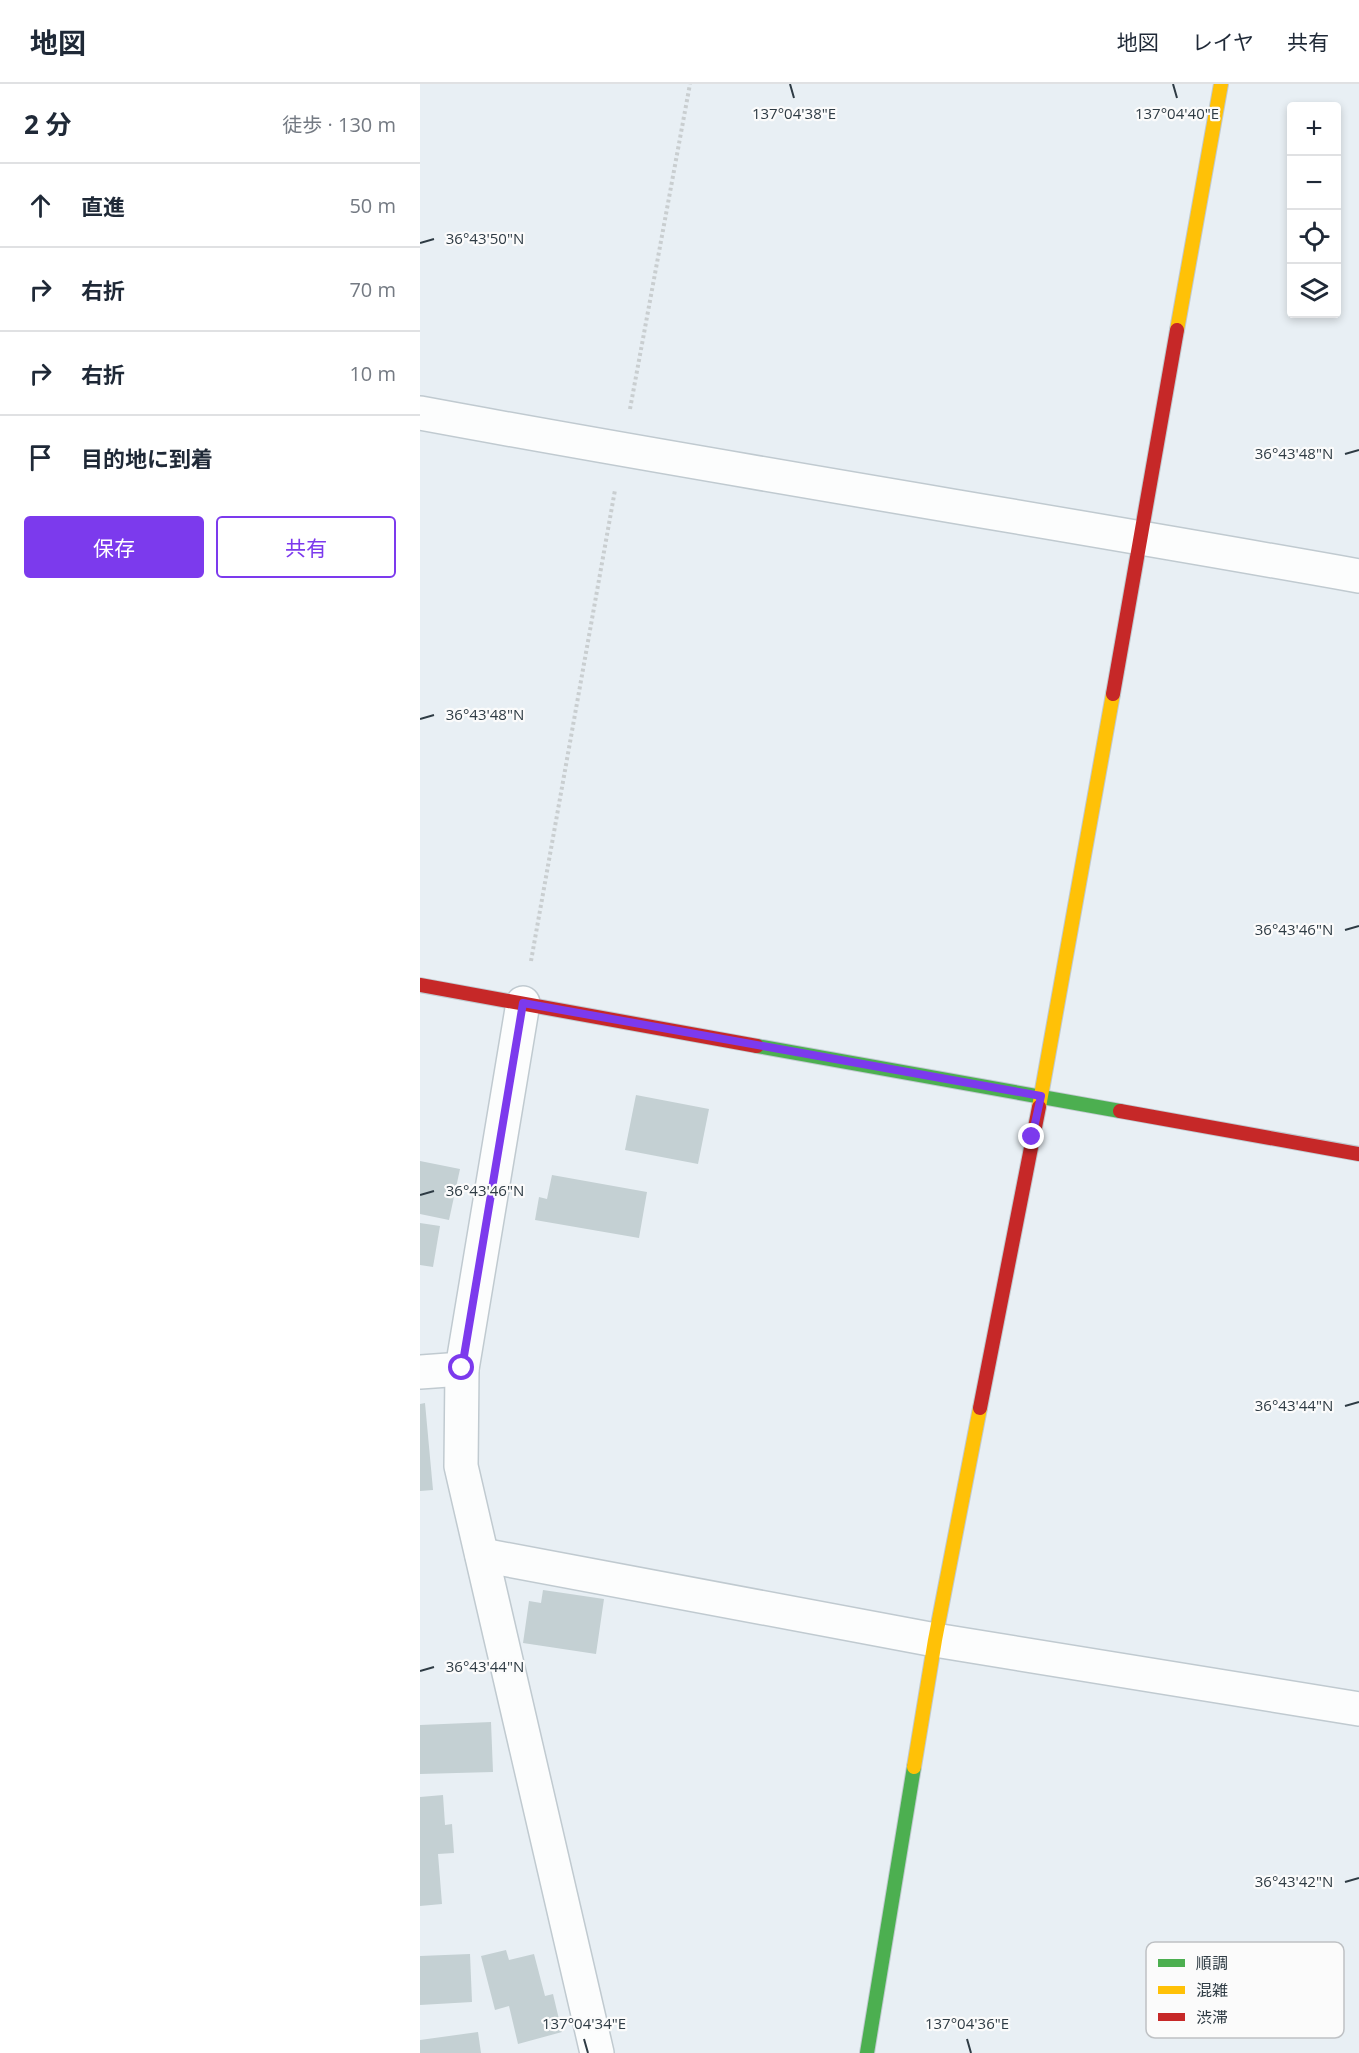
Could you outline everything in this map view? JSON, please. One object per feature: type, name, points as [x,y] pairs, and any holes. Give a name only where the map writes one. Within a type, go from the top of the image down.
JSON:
[{"type":"street","points":[[867,2053],[935,1640],[1041,1096],[1221,84]]},
{"type":"street","points":[[420,413],[622,450],[1359,576]]},
{"type":"street","points":[[420,985],[1359,1154]]},
{"type":"street","points":[[523,1003],[462,1368],[461,1466],[597,2053]]},
{"type":"street","points":[[420,1372],[462,1368]]},
{"type":"street","points":[[482,1555],[935,1640],[1359,1709]]},
{"type":"path","points":[[523,1003],[690,84]]},
{"type":"building","points":[[636,1095],[709,1109],[698,1164],[625,1150]]},
{"type":"building","points":[[420,1161],[460,1169],[449,1220],[420,1214]]},
{"type":"building","points":[[552,1175],[647,1192],[639,1238],[535,1220],[539,1197],[547,1199]]},
{"type":"building","points":[[420,1223],[440,1226],[433,1267],[420,1265]]},
{"type":"building","points":[[425,1403],[433,1490],[420,1491],[420,1404]]},
{"type":"building","points":[[543,1590],[604,1599],[596,1654],[523,1643],[529,1601],[541,1603]]},
{"type":"building","points":[[491,1722],[493,1772],[420,1774],[420,1725]]},
{"type":"building","points":[[443,1795],[445,1825],[452,1824],[454,1853],[438,1854],[442,1904],[420,1906],[420,1797]]},
{"type":"building","points":[[506,1950],[509,1960],[534,1954],[545,1996],[553,1994],[562,2032],[518,2044],[509,2006],[495,2010],[481,1956]]},
{"type":"building","points":[[470,1954],[472,2002],[420,2005],[420,1956]]},
{"type":"building","points":[[478,2032],[481,2053],[420,2053],[420,2040]]},
{"type":"traffic: fast","points":[[757,1046],[1120,1111]]},
{"type":"traffic: fast","points":[[867,2053],[914,1767]]},
{"type":"traffic: slow","points":[[1177,330],[1221,84]]},
{"type":"traffic: slow","points":[[1039,1107],[1113,694]]},
{"type":"traffic: slow","points":[[914,1767],[935,1640],[980,1408]]},
{"type":"traffic: jam","points":[[1113,694],[1177,330]]},
{"type":"traffic: jam","points":[[420,985],[757,1046]]},
{"type":"traffic: jam","points":[[980,1408],[1039,1107]]},
{"type":"traffic: jam","points":[[1120,1111],[1359,1154]]},
{"type":"route","points":[[462,1368],[523,1003],[1041,1096],[1032,1137]]}]
